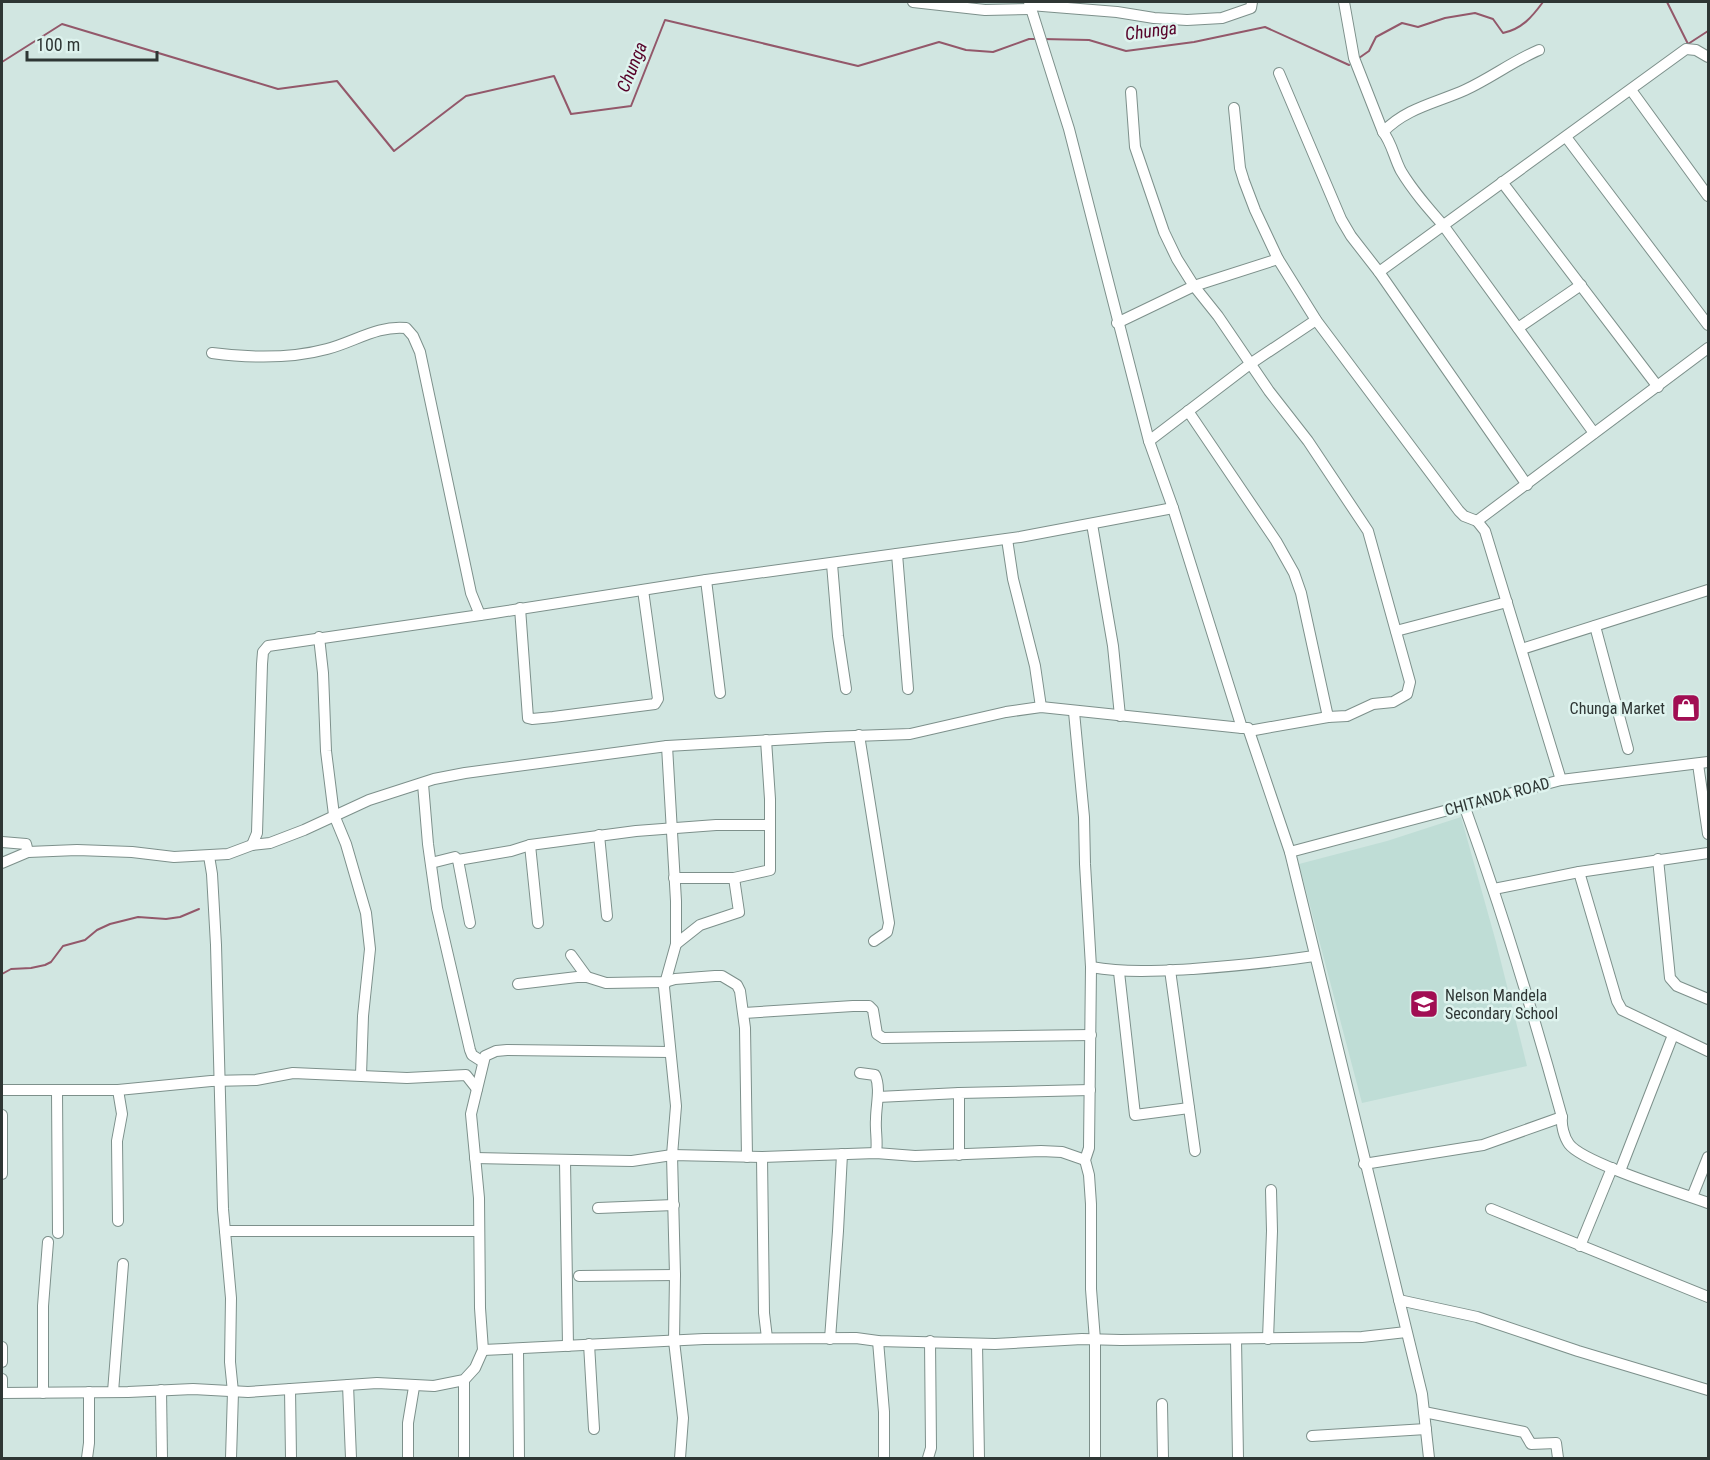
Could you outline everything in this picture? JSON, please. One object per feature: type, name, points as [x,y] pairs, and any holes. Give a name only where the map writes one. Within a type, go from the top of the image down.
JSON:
[{"type":"street","points":[[913,2],[985,10],[1030,5],[1186,20],[1222,18],[1251,9],[1252,2]]},
{"type":"street","points":[[1344,2],[1354,58],[1383,132],[1388,138],[1402,171],[1594,434]]},
{"type":"street","points":[[1030,5],[1068,129],[1149,441],[1245,729],[1290,852],[1364,1164],[1422,1394],[1429,1458]]},
{"type":"street","points":[[1379,272],[1686,49],[1696,50],[1708,57]]},
{"type":"street","points":[[1383,132],[1398,117],[1409,111],[1464,90],[1539,50]]},
{"type":"street","points":[[1279,73],[1341,219],[1351,236],[1379,272],[1527,484]]},
{"type":"street","points":[[1631,90],[1708,196]]},
{"type":"street","points":[[2,863],[28,852],[77,850],[132,852],[174,857],[228,854],[252,845],[270,843],[369,800],[434,779],[667,746],[910,734],[1006,712],[1041,707],[1245,729],[1347,716],[1373,704],[1393,702],[1407,694],[1410,682],[1368,531],[1308,441],[1250,364],[1177,259],[1164,232],[1135,147],[1131,92]]},
{"type":"street","points":[[1234,108],[1244,182],[1278,259],[1316,320],[1459,511],[1478,521],[1485,531],[1561,780]]},
{"type":"street","points":[[1566,136],[1708,325]]},
{"type":"street","points":[[1502,182],[1658,387]]},
{"type":"street","points":[[1117,323],[1194,286],[1278,259]]},
{"type":"street","points":[[1518,328],[1581,285]]},
{"type":"street","points":[[1149,441],[1250,364],[1316,320]]},
{"type":"street","points":[[212,353],[234,356],[287,356],[327,349],[353,338],[393,327],[406,328],[413,336],[420,352],[460,547],[471,592],[480,615]]},
{"type":"street","points":[[1478,521],[1708,348]]},
{"type":"street","points":[[1188,411],[1276,541],[1294,573],[1301,593],[1328,717]]},
{"type":"street","points":[[252,845],[257,833],[257,774],[263,652],[268,646],[706,580],[1007,539],[1173,508]]},
{"type":"street","points":[[1092,524],[1113,646],[1120,716]]},
{"type":"street","points":[[1007,539],[1013,579],[1035,666],[1041,707]]},
{"type":"street","points":[[897,554],[908,689]]},
{"type":"street","points":[[832,564],[838,636],[846,689]]},
{"type":"street","points":[[706,580],[720,693]]},
{"type":"street","points":[[519,609],[528,718],[655,704],[658,699],[643,590]]},
{"type":"street","points":[[1522,649],[1708,590]]},
{"type":"street","points":[[1396,631],[1507,602]]},
{"type":"street","points":[[1595,626],[1628,749]]},
{"type":"street","points":[[319,637],[326,751],[334,815],[346,844],[366,913],[368,931],[369,966],[363,1016],[361,1075]]},
{"type":"street","points":[[1074,712],[1084,817],[1084,864],[1091,967],[1089,1148],[1085,1160],[1089,1175],[1091,1204],[1091,1289],[1095,1340],[1095,1458]]},
{"type":"street","points":[[859,735],[889,923],[887,932],[874,941]]},
{"type":"street","points":[[674,878],[734,878],[770,870],[766,740]]},
{"type":"street","points":[[667,746],[676,901],[676,944],[664,982],[676,1106],[672,1155],[674,1341],[683,1418],[680,1458]]},
{"type":"street","points":[[1703,763],[1708,834]]},
{"type":"street","name":"CHITANDA ROAD","points":[[1290,852],[1561,780],[1703,763]]},
{"type":"street","points":[[423,784],[430,863],[437,908],[470,1050],[472,1055],[483,1062]]},
{"type":"street","points":[[1464,805],[1494,889],[1543,1048],[1562,1118],[1561,1125],[1568,1143],[1579,1153],[1616,1169],[1708,1203]]},
{"type":"street","points":[[430,863],[511,851],[530,845],[600,836],[672,828],[770,825]]},
{"type":"street","points":[[600,836],[607,916]]},
{"type":"street","points":[[2,842],[26,844],[28,852]]},
{"type":"street","points":[[530,845],[538,923]]},
{"type":"street","points":[[1494,889],[1579,872],[1708,853]]},
{"type":"street","points":[[209,856],[215,927],[221,1166],[231,1298],[230,1362],[233,1392],[231,1458]]},
{"type":"street","points":[[1658,859],[1670,978],[1677,986],[1708,999]]},
{"type":"street","points":[[458,860],[470,923]]},
{"type":"street","points":[[1579,872],[1617,1001],[1622,1010],[1708,1051]]},
{"type":"street","points":[[676,944],[700,925],[739,912],[734,878]]},
{"type":"street","points":[[571,955],[587,977]]},
{"type":"street","points":[[1091,967],[1119,972],[1170,970],[1260,964],[1314,956]]},
{"type":"street","points":[[1170,970],[1195,1151]]},
{"type":"street","points":[[1119,972],[1135,1115],[1189,1108]]},
{"type":"street","points":[[518,984],[587,977],[606,983],[664,982],[675,979],[722,976],[737,985],[744,1013],[748,1105],[747,1157]]},
{"type":"street","points":[[744,1013],[869,1006],[873,1010],[877,1034],[883,1038],[1090,1035]]},
{"type":"street","points":[[1580,1246],[1616,1169],[1673,1035]]},
{"type":"street","points":[[2,1379],[2,1393],[218,1389],[233,1392],[388,1383],[414,1387],[464,1380],[475,1368],[483,1350],[480,1308],[479,1198],[471,1114],[483,1062],[490,1053],[507,1050],[670,1052]]},
{"type":"street","points":[[2,1090],[118,1090],[262,1079],[292,1073],[407,1078],[466,1075],[477,1089]]},
{"type":"street","points":[[860,1073],[875,1075],[877,1078],[878,1097],[875,1121],[878,1143],[876,1154]]},
{"type":"street","points":[[118,1090],[122,1114],[117,1141],[118,1221]]},
{"type":"street","points":[[878,1097],[1090,1090]]},
{"type":"street","points":[[57,1091],[58,1233]]},
{"type":"street","points":[[959,1093],[959,1155]]},
{"type":"street","points":[[2,1115],[2,1174]]},
{"type":"street","points":[[1364,1164],[1483,1145],[1562,1118]]},
{"type":"street","points":[[475,1158],[632,1161],[672,1155],[762,1157],[876,1154],[915,1156],[1062,1152],[1085,1160]]},
{"type":"street","points":[[830,1339],[842,1154]]},
{"type":"street","points":[[762,1157],[764,1312],[767,1338]]},
{"type":"street","points":[[1692,1197],[1708,1157]]},
{"type":"street","points":[[565,1161],[568,1346]]},
{"type":"street","points":[[1268,1339],[1272,1231],[1271,1190]]},
{"type":"street","points":[[597,1208],[674,1205]]},
{"type":"street","points":[[1491,1209],[1708,1297]]},
{"type":"street","points":[[225,1231],[479,1230]]},
{"type":"street","points":[[43,1393],[43,1306],[48,1242]]},
{"type":"street","points":[[112,1392],[123,1264]]},
{"type":"street","points":[[579,1276],[675,1275]]},
{"type":"street","points":[[1399,1300],[1477,1317],[1578,1351],[1708,1390]]},
{"type":"street","points":[[483,1350],[767,1338],[856,1338],[878,1341],[977,1344],[1095,1340],[1362,1337],[1406,1332]]},
{"type":"street","points":[[1236,1339],[1238,1458]]},
{"type":"street","points":[[878,1341],[884,1412],[884,1458]]},
{"type":"street","points":[[928,1458],[931,1448],[930,1341]]},
{"type":"street","points":[[589,1344],[594,1429]]},
{"type":"street","points":[[977,1344],[979,1458]]},
{"type":"street","points":[[2,1347],[2,1362]]},
{"type":"street","points":[[518,1349],[519,1458]]},
{"type":"street","points":[[464,1380],[464,1458]]},
{"type":"street","points":[[348,1385],[351,1458]]},
{"type":"street","points":[[408,1458],[408,1423],[414,1387]]},
{"type":"street","points":[[290,1389],[291,1458]]},
{"type":"street","points":[[161,1390],[162,1458]]},
{"type":"street","points":[[87,1458],[89,1392]]},
{"type":"street","points":[[1162,1404],[1163,1458]]},
{"type":"street","points":[[1424,1412],[1524,1432],[1531,1444],[1556,1443],[1558,1458]]},
{"type":"street","points":[[1312,1436],[1426,1429]]},
{"type":"shaded area","name":"Nelson Mandela Secondary School","points":[[1461,817],[1496,942],[1527,1066],[1362,1103],[1299,864],[1387,841]]},
{"type":"waterway","name":"Chunga","points":[[1359,58],[1369,51],[1376,37],[1402,23],[1418,27],[1445,18],[1475,13],[1493,19],[1503,33],[1516,29],[1526,22],[1543,2]]},
{"type":"waterway","name":"Chunga","points":[[1667,2],[1688,44],[1708,31]]},
{"type":"waterway","name":"Chunga","points":[[2,62],[62,24],[278,89],[337,81],[394,151],[466,96],[554,76],[571,114],[631,106],[665,20],[858,66],[939,42],[966,50],[993,52],[1029,39],[1038,39]]},
{"type":"waterway","name":"Chunga","points":[[1043,39],[1089,40],[1126,51],[1194,42],[1265,27],[1349,65]]},
{"type":"waterway","points":[[2,974],[11,969],[45,965],[51,962],[63,946],[85,940],[97,930],[110,924],[138,917],[166,919],[180,917],[199,909]]},
{"type":"place","name":"Chunga Market","points":[[1686,708]]},
{"type":"place","name":"Nelson Mandela Secondary School","points":[[1424,1004]]}]
